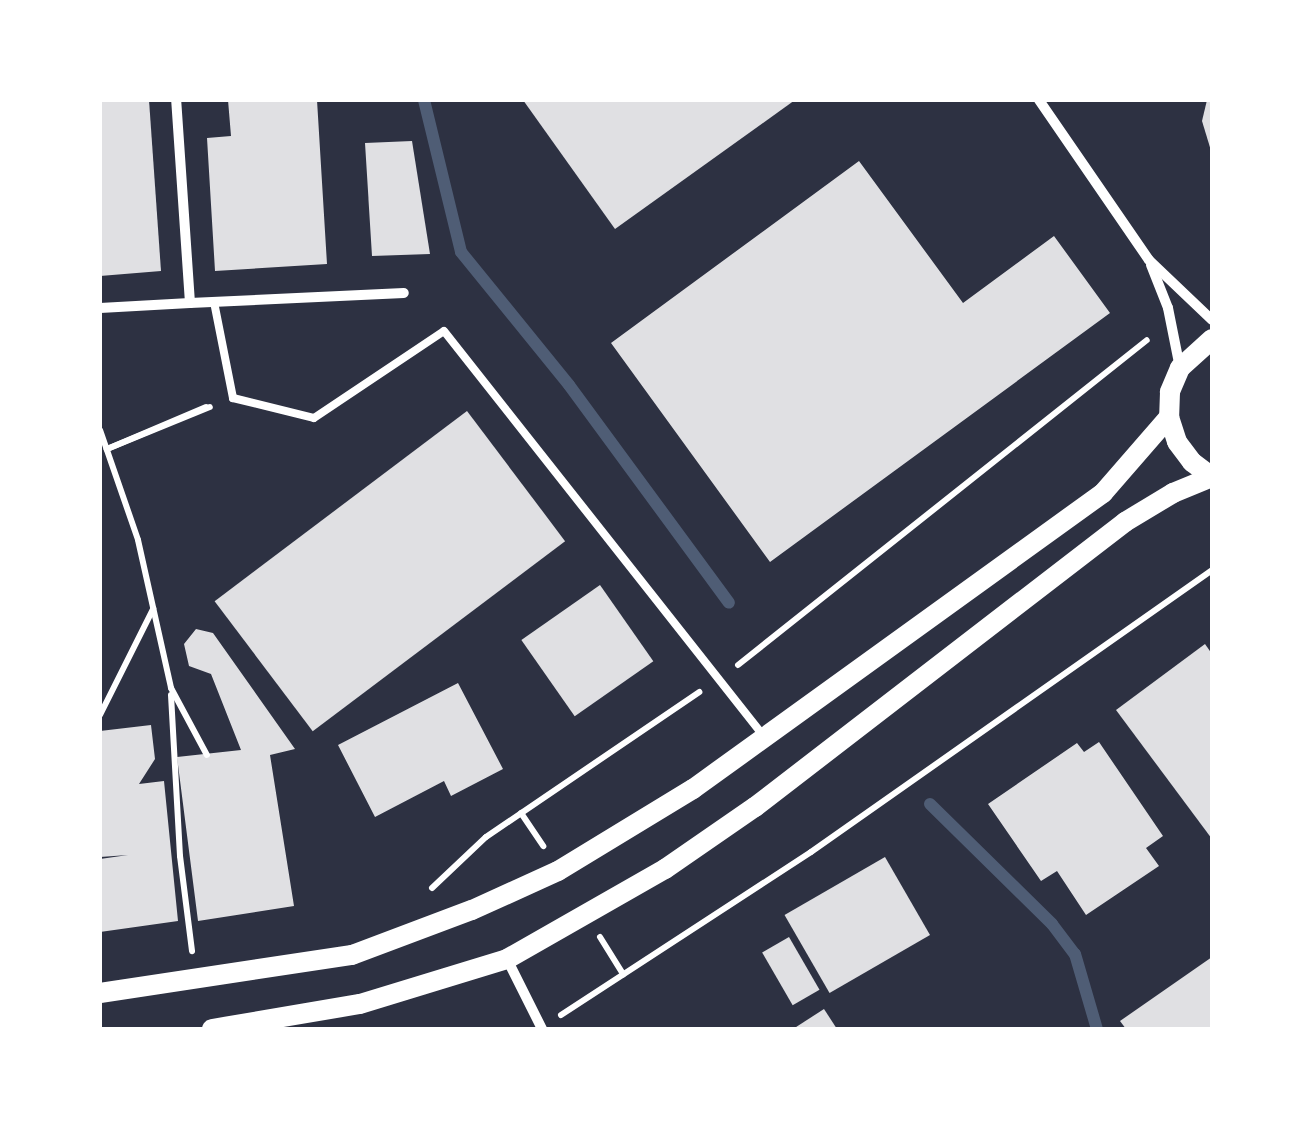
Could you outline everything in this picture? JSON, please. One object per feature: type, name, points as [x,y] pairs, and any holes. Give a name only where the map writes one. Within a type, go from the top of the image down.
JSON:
[{"type":"main road","points":[[1212,339],[1180,368],[1170,392],[1169,417],[1177,442],[1192,462],[1212,477]]},
{"type":"main road","points":[[100,994],[352,954],[472,910],[558,871],[636,827],[1103,493],[1169,417]]},
{"type":"main road","points":[[212,1029],[360,1004],[507,959],[666,870],[755,807],[1126,522],[1173,493],[1212,477]]},
{"type":"street","points":[[176,100],[190,303]]},
{"type":"street","points":[[1040,100],[1149,260],[1212,320]]},
{"type":"street","points":[[1149,260],[1168,308],[1180,368]]},
{"type":"street","points":[[100,308],[404,293]]},
{"type":"street","points":[[507,959],[542,1028]]},
{"type":"lane","points":[[214,302],[233,398],[314,418],[444,331],[764,738]]},
{"type":"path","points":[[107,449],[233,398]]},
{"type":"path","points":[[107,449],[206,408]]},
{"type":"path","points":[[100,430],[138,540],[171,688],[180,856],[195,979]]},
{"type":"path","points":[[542,1028],[810,852],[1212,570]]},
{"type":"path","points":[[100,715],[154,609]]},
{"type":"path","points":[[171,688],[207,755]]},
{"type":"building","points":[[100,100],[149,100],[161,271],[100,276]]},
{"type":"building","points":[[228,100],[317,100],[327,264],[215,271],[207,138],[231,136]]},
{"type":"building","points":[[523,100],[795,100],[615,229]]},
{"type":"building","points":[[1207,100],[1212,100],[1212,154],[1202,121]]},
{"type":"building","points":[[412,141],[430,254],[372,256],[365,143]]},
{"type":"building","points":[[859,161],[963,303],[1054,236],[1110,313],[770,562],[611,343]]},
{"type":"building","points":[[467,411],[565,541],[313,731],[215,601]]},
{"type":"building","points":[[600,585],[653,661],[575,716],[521,640]]},
{"type":"building","points":[[196,629],[213,633],[295,749],[270,755],[294,906],[198,921],[177,757],[241,750],[211,674],[189,666],[184,644]]},
{"type":"building","points":[[1205,644],[1212,654],[1212,839],[1116,710]]},
{"type":"building","points":[[458,683],[503,769],[451,796],[444,781],[375,817],[338,745]]},
{"type":"building","points":[[151,725],[155,759],[139,784],[164,781],[178,921],[100,932],[100,859],[128,855],[100,857],[100,731]]},
{"type":"building","points":[[1099,742],[1163,836],[1146,848],[1159,866],[1086,915],[1057,871],[1041,881],[988,804],[1077,743],[1084,752]]},
{"type":"building","points":[[885,857],[930,935],[830,993],[785,915]]},
{"type":"building","points":[[789,937],[820,990],[793,1005],[762,953]]},
{"type":"building","points":[[1212,957],[1212,1029],[1126,1029],[1120,1021]]},
{"type":"building","points":[[824,1009],[837,1029],[793,1029]]},
{"type":"waterway","points":[[424,100],[461,252],[569,385],[729,603]]},
{"type":"waterway","points":[[930,804],[1052,924],[1075,954],[1097,1029]]}]
